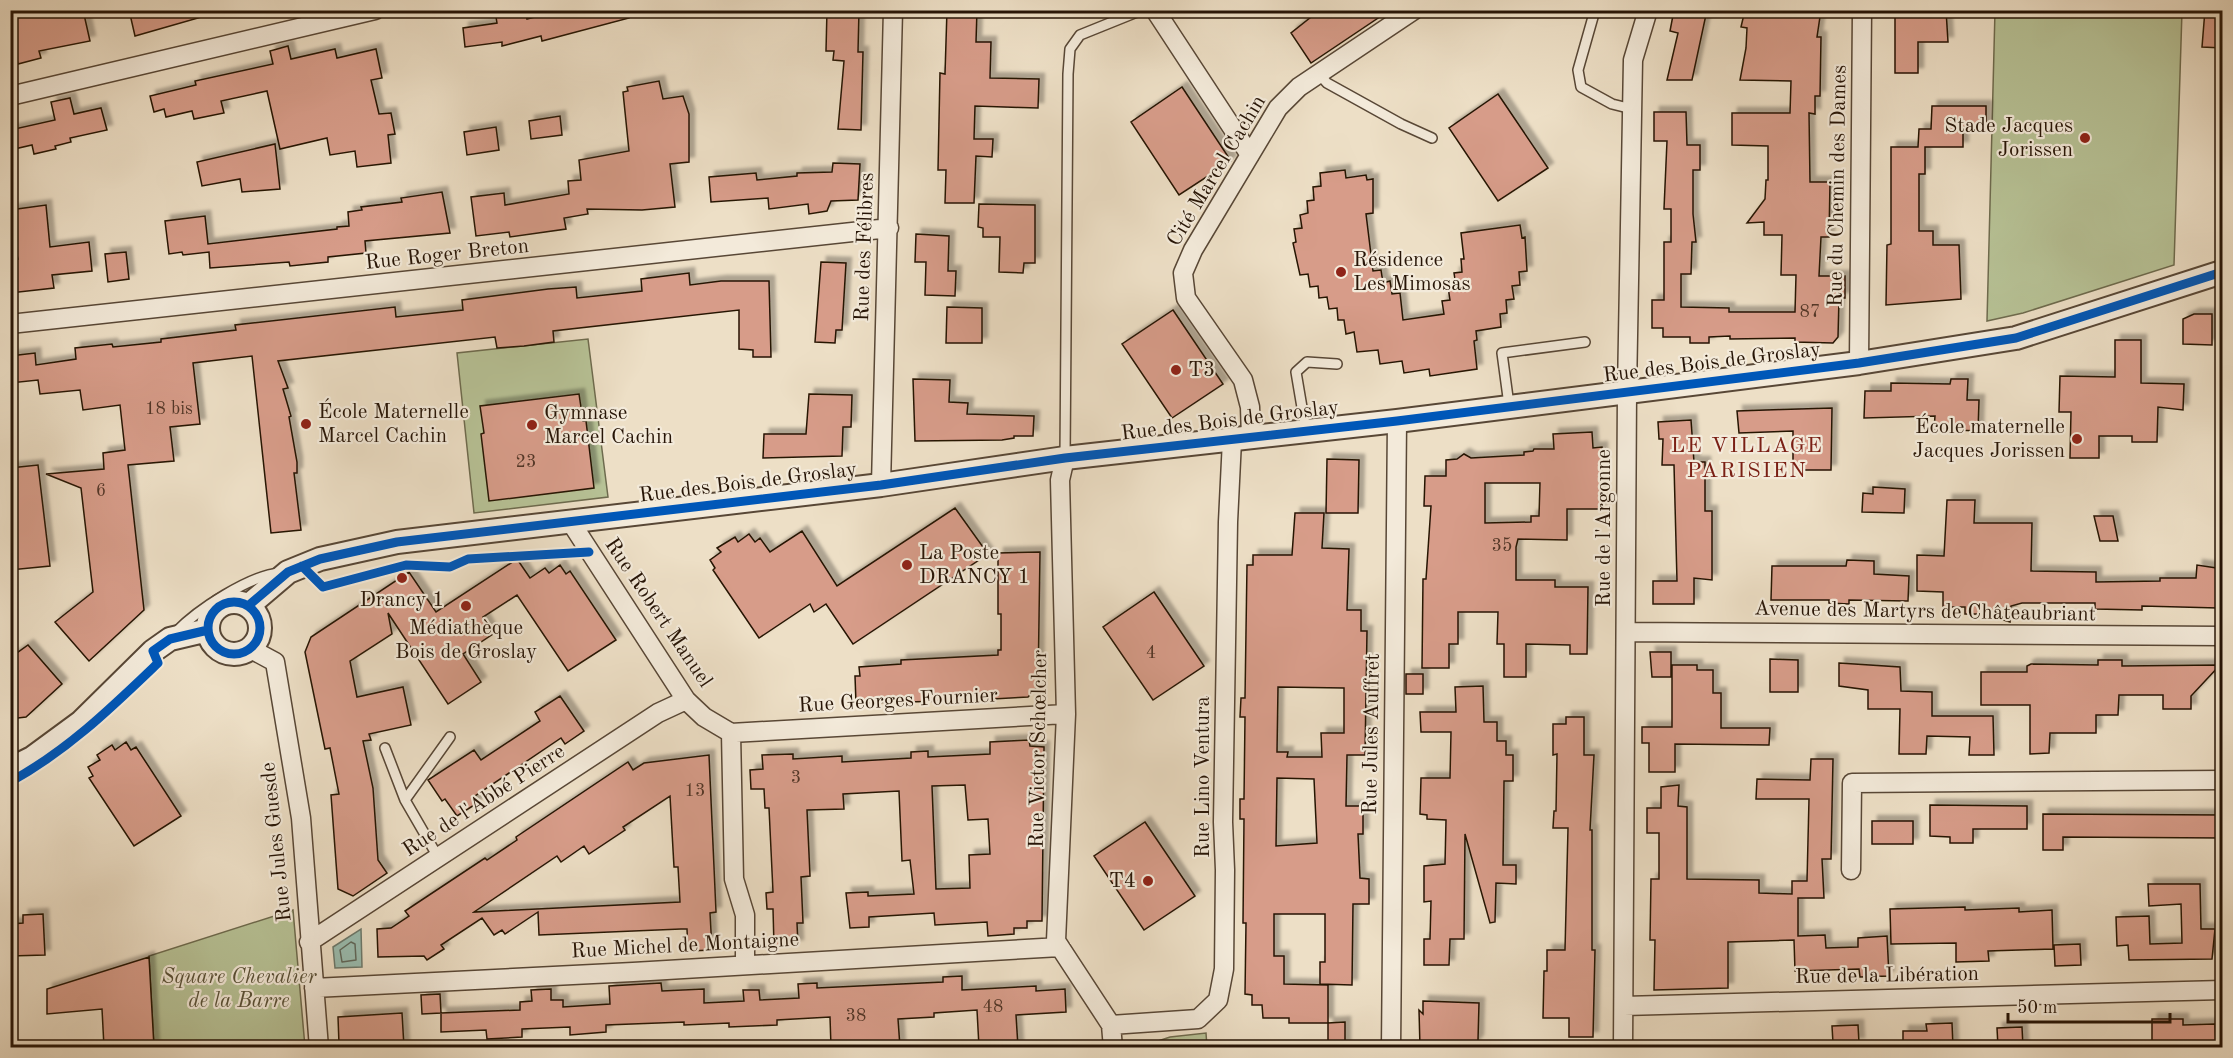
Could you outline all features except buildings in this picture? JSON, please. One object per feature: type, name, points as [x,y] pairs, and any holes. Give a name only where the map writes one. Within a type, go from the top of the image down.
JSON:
[{"type":"street","points":[[10,96],[375,10]]},
{"type":"street","name":"Rue des Félibres","points":[[881,485],[893,10]]},
{"type":"street","points":[[1155,10],[1250,155]]},
{"type":"street","name":"Cité Marcel Cachin","points":[[1242,439],[1250,407],[1243,380],[1186,298],[1182,273],[1193,250],[1278,108],[1299,87],[1414,10]]},
{"type":"street","name":"Rue de l'Argonne","points":[[1623,1047],[1627,391],[1633,60],[1648,10]]},
{"type":"street","name":"Rue du Chemin des Dames","points":[[1859,363],[1862,10]]},
{"type":"street","name":"Rue Roger Breton","points":[[10,324],[889,228]]},
{"type":"street","name":"Rue des Bois de Groslay","points":[[248,606],[288,572],[320,559],[397,542],[881,485],[1065,458],[1397,421],[1509,405],[1859,363],[2016,338],[2223,272]]},
{"type":"street","name":"Rue Jules Auffret","points":[[1391,1047],[1397,421]]},
{"type":"street","name":"Rue Lino Ventura","points":[[1111,1025],[1198,1019],[1218,1000],[1224,969],[1225,870],[1222,822],[1228,533],[1242,439]]},
{"type":"street","name":"Rue Victor Schœlcher","points":[[1065,458],[1060,480],[1066,714],[1056,941],[1111,1025]]},
{"type":"street","name":"Rue Robert Manuel","points":[[570,521],[686,700],[704,717],[731,733]]},
{"type":"street","points":[[224,603],[241,603],[248,606],[254,612],[260,627],[258,635],[249,648],[235,653],[220,649],[210,637],[208,630],[212,614],[224,603]]},
{"type":"street","points":[[10,769],[32,758],[81,722],[153,651],[170,639],[208,630]]},
{"type":"street","name":"Avenue des Martyrs de Châteaubriant","points":[[1627,632],[2223,636]]},
{"type":"street","name":"Rue Jules Guesde","points":[[249,648],[275,662],[301,818],[319,1047]]},
{"type":"street","name":"Rue de l'Abbé Pierre","points":[[309,942],[658,713],[686,700]]},
{"type":"street","name":"Rue Georges Fournier","points":[[731,733],[1066,714]]},
{"type":"street","points":[[731,733],[734,879],[745,915],[745,964]]},
{"type":"street","points":[[1851,870],[1852,783],[2223,780]]},
{"type":"street","name":"Rue Michel de Montaigne","points":[[314,988],[1060,947]]},
{"type":"street","name":"Rue de la Libération","points":[[1624,1006],[2223,990]]},
{"type":"street","points":[[1111,1025],[1113,1047]]},
{"type":"lane","points":[[1065,458],[1070,49],[1080,35],[1142,10]]},
{"type":"lane","points":[[1595,10],[1578,70],[1581,87],[1612,104],[1632,109]]},
{"type":"lane","points":[[1319,74],[1327,83],[1401,124],[1432,138]]},
{"type":"lane","points":[[1509,405],[1502,353],[1585,342]]},
{"type":"lane","points":[[1306,431],[1296,372],[1307,362],[1337,364]]},
{"type":"lane","points":[[170,639],[188,620],[254,580],[267,574],[288,572]]},
{"type":"lane","points":[[405,800],[450,737]]},
{"type":"lane","points":[[385,748],[405,800],[438,857]]},
{"type":"green space","name":"Stade Jacques Jorissen","points":[[1995,11],[2182,11],[2174,265],[2023,313],[1987,321]]},
{"type":"green space","name":"Gymnase Marcel Cachin","points":[[588,339],[608,497],[474,513],[457,353]]},
{"type":"green space","name":"Square Chevalier de la Barre","points":[[293,910],[305,1047],[154,1047],[149,956]]},
{"type":"green space","points":[[1206,1033],[1207,1047],[1140,1047],[1170,1037]]},
{"type":"water","points":[[361,929],[362,967],[335,968],[333,947]]},
{"type":"cycle path","points":[[248,606],[288,572],[320,559],[397,542],[881,485],[1065,458],[1397,421],[1859,363],[2016,338],[2222,272]]},
{"type":"cycle path","points":[[302,566],[323,587],[406,565],[450,567],[468,559],[589,552]]},
{"type":"cycle path","points":[[234,602],[244,604],[252,610],[258,618],[260,628],[258,638],[252,646],[244,652],[234,654],[224,652],[216,646],[210,638],[208,628],[210,618],[216,610],[224,604],[234,602]]},
{"type":"cycle path","points":[[10,782],[70,742],[123,696],[158,663],[153,651],[170,639],[208,630]]},
{"type":"place","name":"Stade Jacques Jorissen","points":[[2085,138]]},
{"type":"place","name":"Résidence Les Mimosas","points":[[1341,272]]},
{"type":"place","name":"T3","points":[[1176,370]]},
{"type":"place","name":"École Maternelle Marcel Cachin","points":[[306,424]]},
{"type":"place","name":"Gymnase Marcel Cachin","points":[[532,425]]},
{"type":"place","name":"École maternelle Jacques Jorissen","points":[[2077,439]]},
{"type":"place","name":"La Poste DRANCY 1","points":[[907,565]]},
{"type":"place","name":"Drancy 1","points":[[402,578]]},
{"type":"place","name":"Médiathèque Bois de Groslay","points":[[466,606]]},
{"type":"place","name":"T4","points":[[1148,881]]},
{"type":"district","name":"LE VILLAGE PARISIEN","points":[[1747,458]]}]
